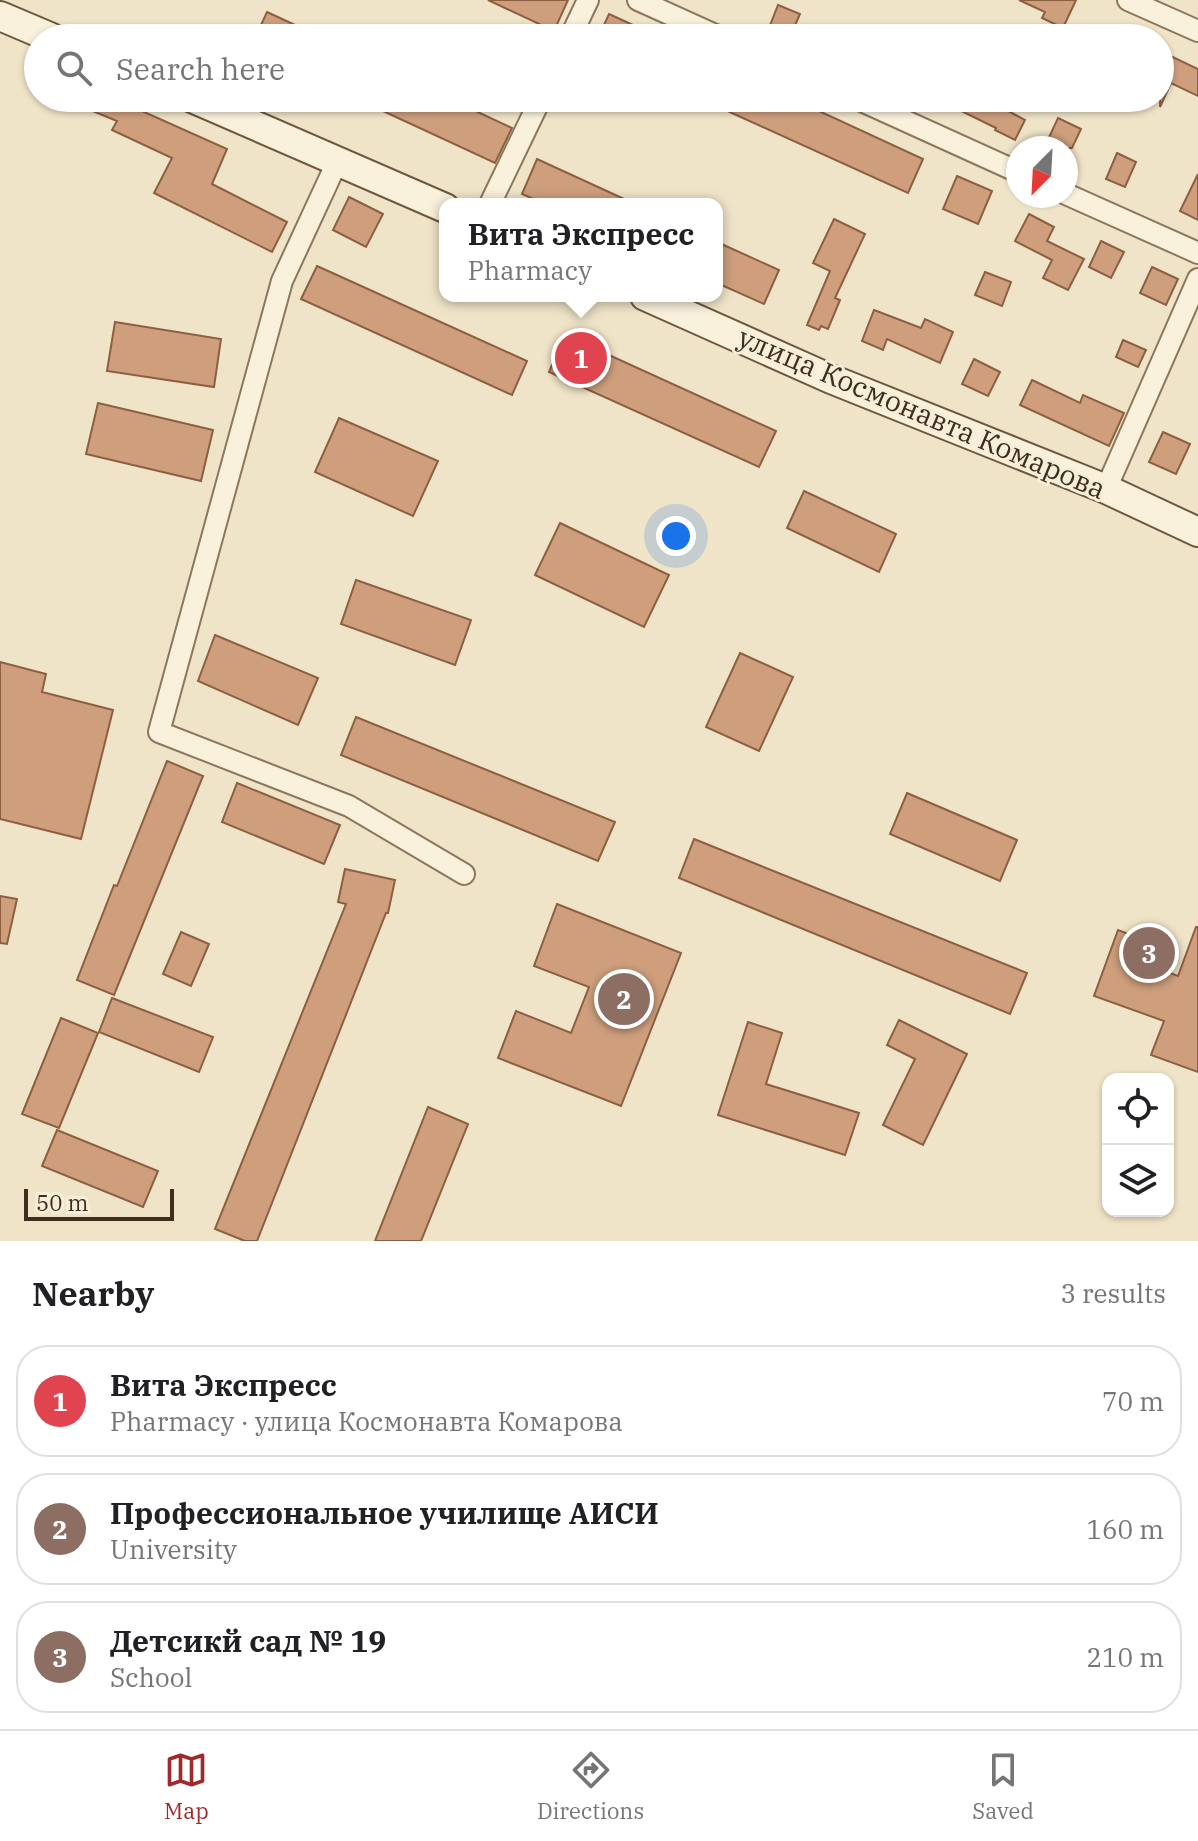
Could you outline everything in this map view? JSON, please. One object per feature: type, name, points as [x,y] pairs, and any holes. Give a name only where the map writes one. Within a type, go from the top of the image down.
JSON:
[{"type":"main road","points":[[0,16],[24,26]]},
{"type":"main road","points":[[225,112],[439,205]]},
{"type":"main road","name":"улица Космонавта Комарова","points":[[658,302],[831,379],[1106,489],[1198,532]]},
{"type":"street","points":[[577,24],[588,0]]},
{"type":"street","points":[[638,0],[691,24]]},
{"type":"street","points":[[1128,0],[1198,31]]},
{"type":"street","points":[[493,198],[534,112]]},
{"type":"street","points":[[886,112],[1006,167]]},
{"type":"street","points":[[338,160],[282,281],[159,732],[349,806],[464,874]]},
{"type":"street","points":[[1078,199],[1198,253]]},
{"type":"street","points":[[1106,489],[1198,279]]},
{"type":"building","points":[[488,0],[568,0],[557,24],[539,24]]},
{"type":"building","points":[[1019,0],[1076,0],[1065,24],[1055,24],[1042,18],[1045,12]]},
{"type":"building","points":[[778,5],[800,14],[796,24],[771,24]]},
{"type":"building","points":[[267,12],[293,24],[261,24]]},
{"type":"building","points":[[609,14],[631,24],[604,24]]},
{"type":"building","points":[[1174,58],[1198,69],[1198,96],[1174,84]]},
{"type":"building","points":[[95,112],[144,112],[227,149],[212,184],[287,222],[272,252],[154,193],[172,158],[112,130],[117,121]]},
{"type":"building","points":[[385,112],[478,112],[512,128],[495,163]]},
{"type":"building","points":[[730,112],[821,112],[923,159],[908,193]]},
{"type":"building","points":[[963,112],[1010,112],[1025,120],[1017,136],[1007,136]]},
{"type":"building","points":[[1058,118],[1081,129],[1078,136],[1050,136]]},
{"type":"building","points":[[1117,153],[1136,162],[1125,187],[1106,179]]},
{"type":"building","points":[[537,159],[622,198],[531,198],[522,194]]},
{"type":"building","points":[[1198,174],[1198,220],[1180,211]]},
{"type":"building","points":[[957,176],[992,191],[978,224],[943,209]]},
{"type":"building","points":[[349,197],[383,214],[366,247],[333,230]]},
{"type":"building","points":[[1029,214],[1054,227],[1047,241],[1084,259],[1068,290],[1043,278],[1052,260],[1015,241]]},
{"type":"building","points":[[834,219],[865,234],[835,298],[840,300],[828,329],[821,326],[819,330],[807,325],[830,271],[813,263]]},
{"type":"building","points":[[1101,241],[1124,252],[1111,278],[1089,267]]},
{"type":"building","points":[[723,245],[779,270],[764,304],[723,286]]},
{"type":"building","points":[[317,266],[527,361],[512,395],[301,299]]},
{"type":"building","points":[[1152,267],[1178,279],[1166,305],[1140,293]]},
{"type":"building","points":[[985,272],[1011,282],[1002,306],[975,295]]},
{"type":"building","points":[[874,310],[921,328],[925,319],[953,332],[940,363],[887,339],[883,350],[862,341]]},
{"type":"building","points":[[115,322],[221,339],[214,387],[107,371]]},
{"type":"building","points":[[565,335],[776,431],[759,467],[549,372]]},
{"type":"building","points":[[1123,340],[1146,350],[1138,367],[1116,357]]},
{"type":"building","points":[[974,359],[1000,372],[988,396],[962,384]]},
{"type":"building","points":[[1032,380],[1080,403],[1083,395],[1124,413],[1109,446],[1020,405]]},
{"type":"building","points":[[98,403],[213,430],[201,481],[86,454]]},
{"type":"building","points":[[339,418],[438,461],[413,516],[315,472]]},
{"type":"building","points":[[1163,432],[1190,444],[1176,474],[1149,462]]},
{"type":"building","points":[[804,491],[896,534],[879,572],[787,528]]},
{"type":"building","points":[[560,523],[669,575],[644,627],[535,575]]},
{"type":"building","points":[[356,580],[471,620],[455,665],[341,624]]},
{"type":"building","points":[[215,635],[318,678],[298,725],[198,681]]},
{"type":"building","points":[[740,653],[793,677],[759,751],[706,727]]},
{"type":"building","points":[[0,662],[46,674],[42,692],[113,710],[81,839],[0,819]]},
{"type":"building","points":[[356,717],[615,822],[598,861],[341,755]]},
{"type":"building","points":[[167,761],[203,776],[114,995],[77,980]]},
{"type":"building","points":[[237,783],[340,825],[324,864],[222,822]]},
{"type":"building","points":[[907,793],[1017,840],[1000,881],[890,834]]},
{"type":"building","points":[[694,839],[1027,973],[1010,1014],[679,878]]},
{"type":"building","points":[[345,869],[395,880],[388,913],[257,1241],[245,1241],[215,1229],[346,904],[338,902]]},
{"type":"building","points":[[0,896],[17,899],[7,944],[0,943]]},
{"type":"building","points":[[557,904],[681,953],[621,1106],[498,1058],[516,1011],[571,1033],[589,987],[534,966]]},
{"type":"building","points":[[1196,927],[1198,1072],[1151,1055],[1164,1021],[1094,996],[1118,930],[1153,943],[1146,964],[1178,976]]},
{"type":"building","points":[[181,932],[209,944],[191,986],[163,974]]},
{"type":"building","points":[[112,998],[213,1037],[199,1072],[99,1032]]},
{"type":"building","points":[[61,1018],[98,1033],[59,1128],[22,1114]]},
{"type":"building","points":[[899,1020],[967,1054],[923,1145],[883,1125],[915,1059],[887,1045]]},
{"type":"building","points":[[748,1022],[782,1033],[766,1084],[859,1113],[845,1155],[718,1115]]},
{"type":"building","points":[[428,1107],[468,1124],[421,1241],[375,1241]]},
{"type":"building","points":[[57,1130],[158,1171],[143,1207],[42,1166]]},
{"type":"place","name":"Вита Экспресс","points":[[581,358]]},
{"type":"place","name":"Детсикй сад № 19","points":[[1149,953]]},
{"type":"place","name":"Профессиональное училище АИСИ","points":[[624,999]]}]
